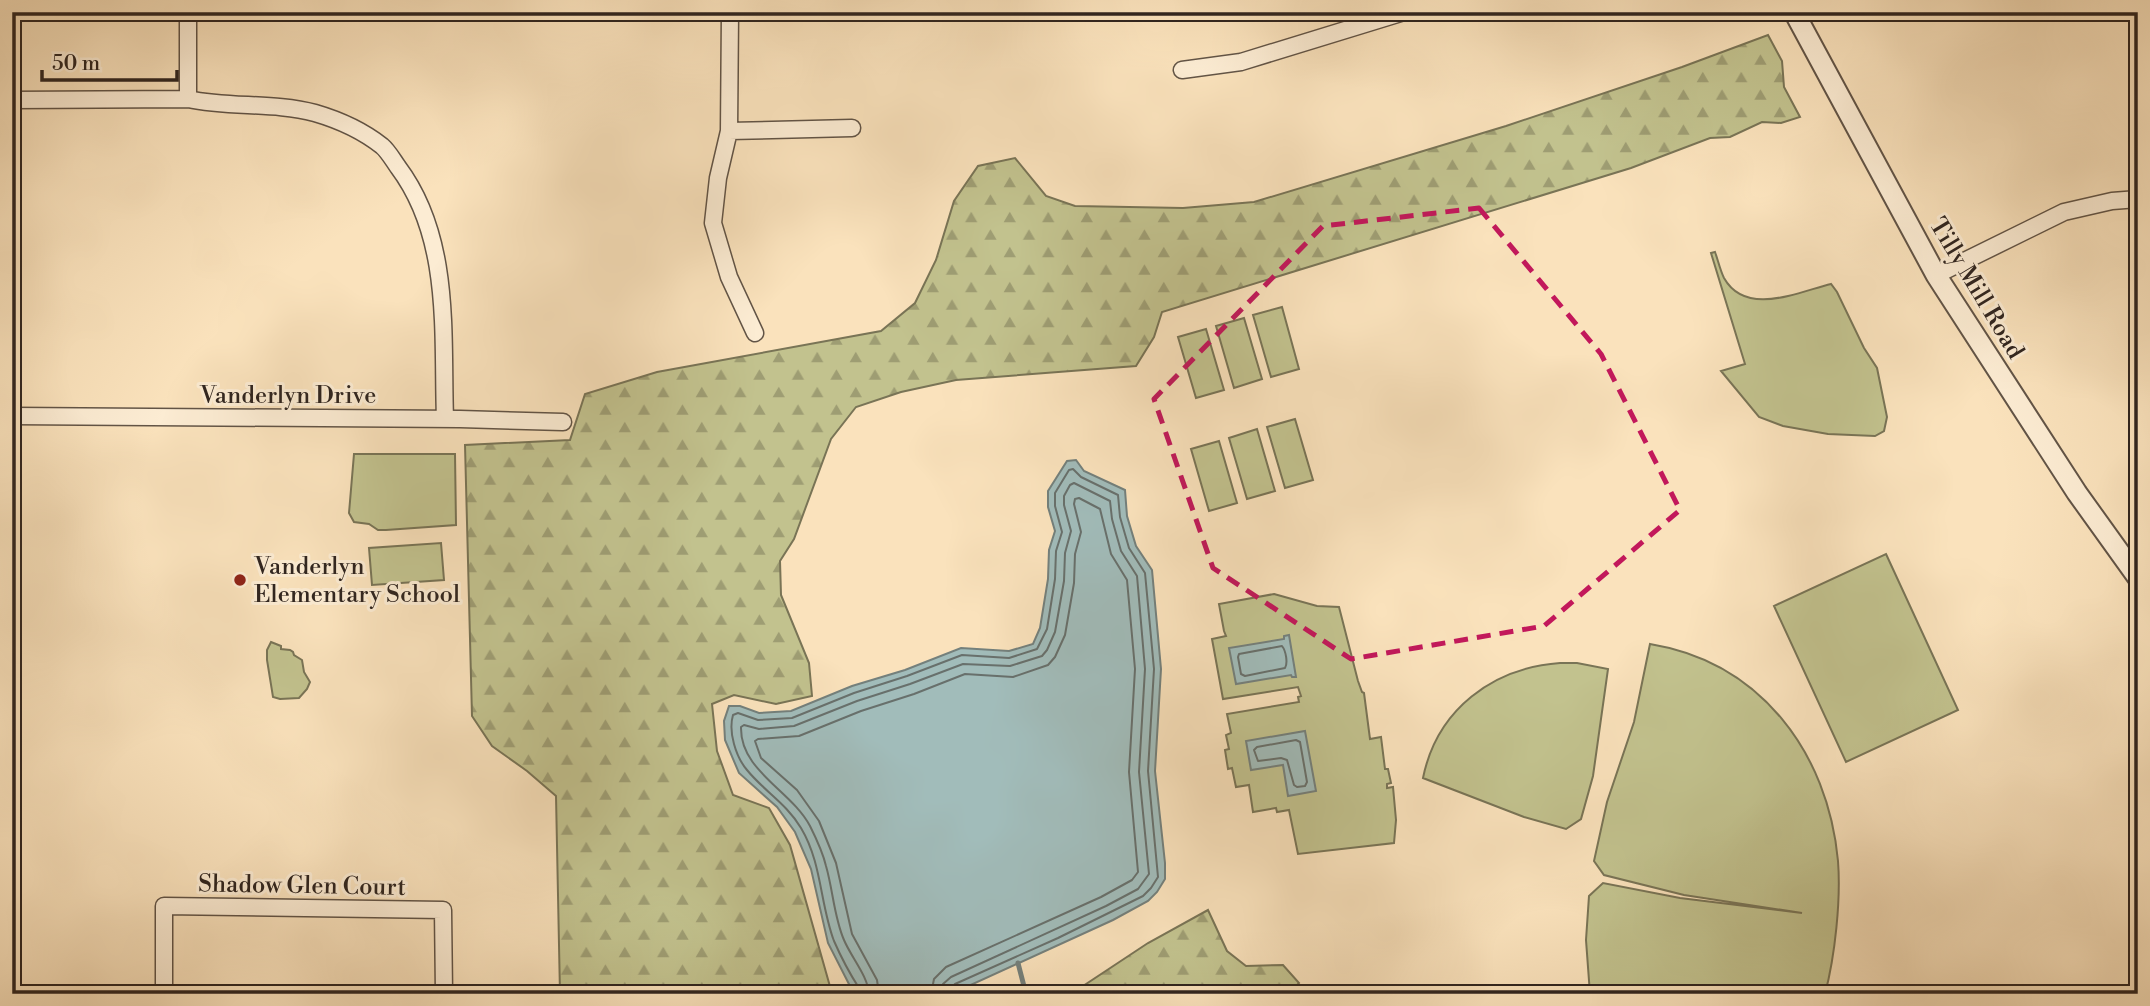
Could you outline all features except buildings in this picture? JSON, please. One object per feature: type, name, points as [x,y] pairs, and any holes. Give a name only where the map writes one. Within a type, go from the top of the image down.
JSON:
[{"type":"street","points":[[188,12],[188,99]]},
{"type":"street","points":[[730,12],[729,131],[718,178],[713,223],[729,277],[755,333]]},
{"type":"street","points":[[1182,70],[1241,62],[1404,12]]},
{"type":"street","name":"Tilly Mill Road","points":[[1794,12],[1936,275],[2077,493],[2138,578]]},
{"type":"street","points":[[12,100],[188,99],[314,113],[352,127],[384,147],[411,184],[427,222],[439,267],[445,419]]},
{"type":"street","points":[[729,131],[852,128]]},
{"type":"street","points":[[1936,275],[2064,212],[2112,201],[2138,199]]},
{"type":"street","name":"Vanderlyn Drive","points":[[12,416],[563,422]]},
{"type":"street","name":"Shadow Glen Court","points":[[164,994],[164,906],[443,910],[443,994]]},
{"type":"highlighted area","points":[[1479,208],[1601,354],[1680,510],[1544,626],[1351,659],[1213,568],[1154,399],[1323,226]]},
{"type":"green space","points":[[1768,35],[1782,61],[1784,87],[1800,117],[1781,123],[1762,122],[1730,137],[1710,138],[1631,168],[1162,312],[1154,337],[1136,366],[956,380],[901,392],[856,407],[831,439],[794,539],[780,561],[781,595],[809,663],[812,696],[776,704],[734,695],[712,704],[717,751],[733,795],[769,808],[790,845],[834,994],[560,994],[556,796],[492,746],[472,716],[465,445],[570,440],[585,394],[657,372],[881,331],[915,303],[936,260],[954,201],[978,166],[1015,158],[1046,196],[1075,206],[1183,208],[1254,202],[1506,126]]},
{"type":"green space","points":[[1715,252],[1724,278],[1734,290],[1745,297],[1773,299],[1831,284],[1877,368],[1887,417],[1884,431],[1875,436],[1828,434],[1783,426],[1759,417],[1721,371],[1745,364],[1711,253]]},
{"type":"green space","points":[[1282,307],[1299,369],[1271,377],[1253,315]]},
{"type":"green space","points":[[1244,318],[1262,379],[1234,388],[1216,326]]},
{"type":"green space","points":[[1206,329],[1224,390],[1196,398],[1178,337]]},
{"type":"green space","points":[[1295,419],[1313,480],[1285,488],[1267,427]]},
{"type":"green space","points":[[1257,429],[1275,491],[1247,499],[1229,438]]},
{"type":"green space","points":[[1219,441],[1237,503],[1209,511],[1191,449]]},
{"type":"green space","points":[[354,454],[455,454],[456,525],[378,530],[369,524],[354,522],[349,513]]},
{"type":"green space","points":[[441,543],[444,580],[372,585],[369,548]]},
{"type":"green space","points":[[1886,554],[1958,710],[1846,762],[1774,606]]},
{"type":"green space","points":[[1274,594],[1317,606],[1339,607],[1358,681],[1364,693],[1370,739],[1381,737],[1385,769],[1388,769],[1391,783],[1387,784],[1387,788],[1393,787],[1396,820],[1394,843],[1298,854],[1289,810],[1277,812],[1276,808],[1253,812],[1249,785],[1236,787],[1232,768],[1228,769],[1225,750],[1229,749],[1226,735],[1231,733],[1227,714],[1299,702],[1298,697],[1301,696],[1298,687],[1223,699],[1212,639],[1226,636],[1219,604]]},
{"type":"green space","points":[[271,642],[281,646],[281,649],[290,650],[302,660],[304,672],[310,682],[299,698],[273,697],[267,660],[267,650]]},
{"type":"green space","points":[[1650,644],[1689,654],[1724,670],[1755,692],[1782,718],[1803,749],[1820,784],[1832,821],[1838,861],[1836,928],[1825,994],[1590,994],[1586,940],[1589,896],[1603,883],[1680,898],[1802,913],[1684,895],[1604,875],[1594,861],[1607,802],[1634,722]]},
{"type":"green space","points":[[1560,663],[1577,663],[1608,669],[1593,776],[1581,819],[1566,829],[1524,817],[1423,778],[1430,753],[1441,732],[1472,696],[1512,673]]},
{"type":"green space","points":[[1208,910],[1227,951],[1246,966],[1283,965],[1299,983],[1289,994],[1071,994],[1148,943]]},
{"type":"water","points":[[1076,460],[1084,471],[1125,490],[1127,516],[1136,546],[1152,570],[1161,669],[1155,771],[1165,879],[1148,901],[1113,920],[951,994],[857,994],[852,990],[828,943],[811,869],[795,832],[777,807],[739,773],[725,740],[724,721],[729,706],[740,706],[759,713],[791,711],[852,686],[905,670],[961,648],[1009,651],[1033,644],[1040,628],[1048,579],[1049,550],[1055,531],[1048,507],[1048,491],[1067,461]]},
{"type":"water","points":[[1289,635],[1296,677],[1291,675],[1236,684],[1229,648],[1284,639],[1284,636]]},
{"type":"water","points":[[1305,731],[1316,791],[1288,796],[1283,765],[1251,770],[1246,741]]},
{"type":"waterway","points":[[1018,963],[1026,994]]},
{"type":"place","name":"Vanderlyn Elementary School","points":[[240,580]]}]
